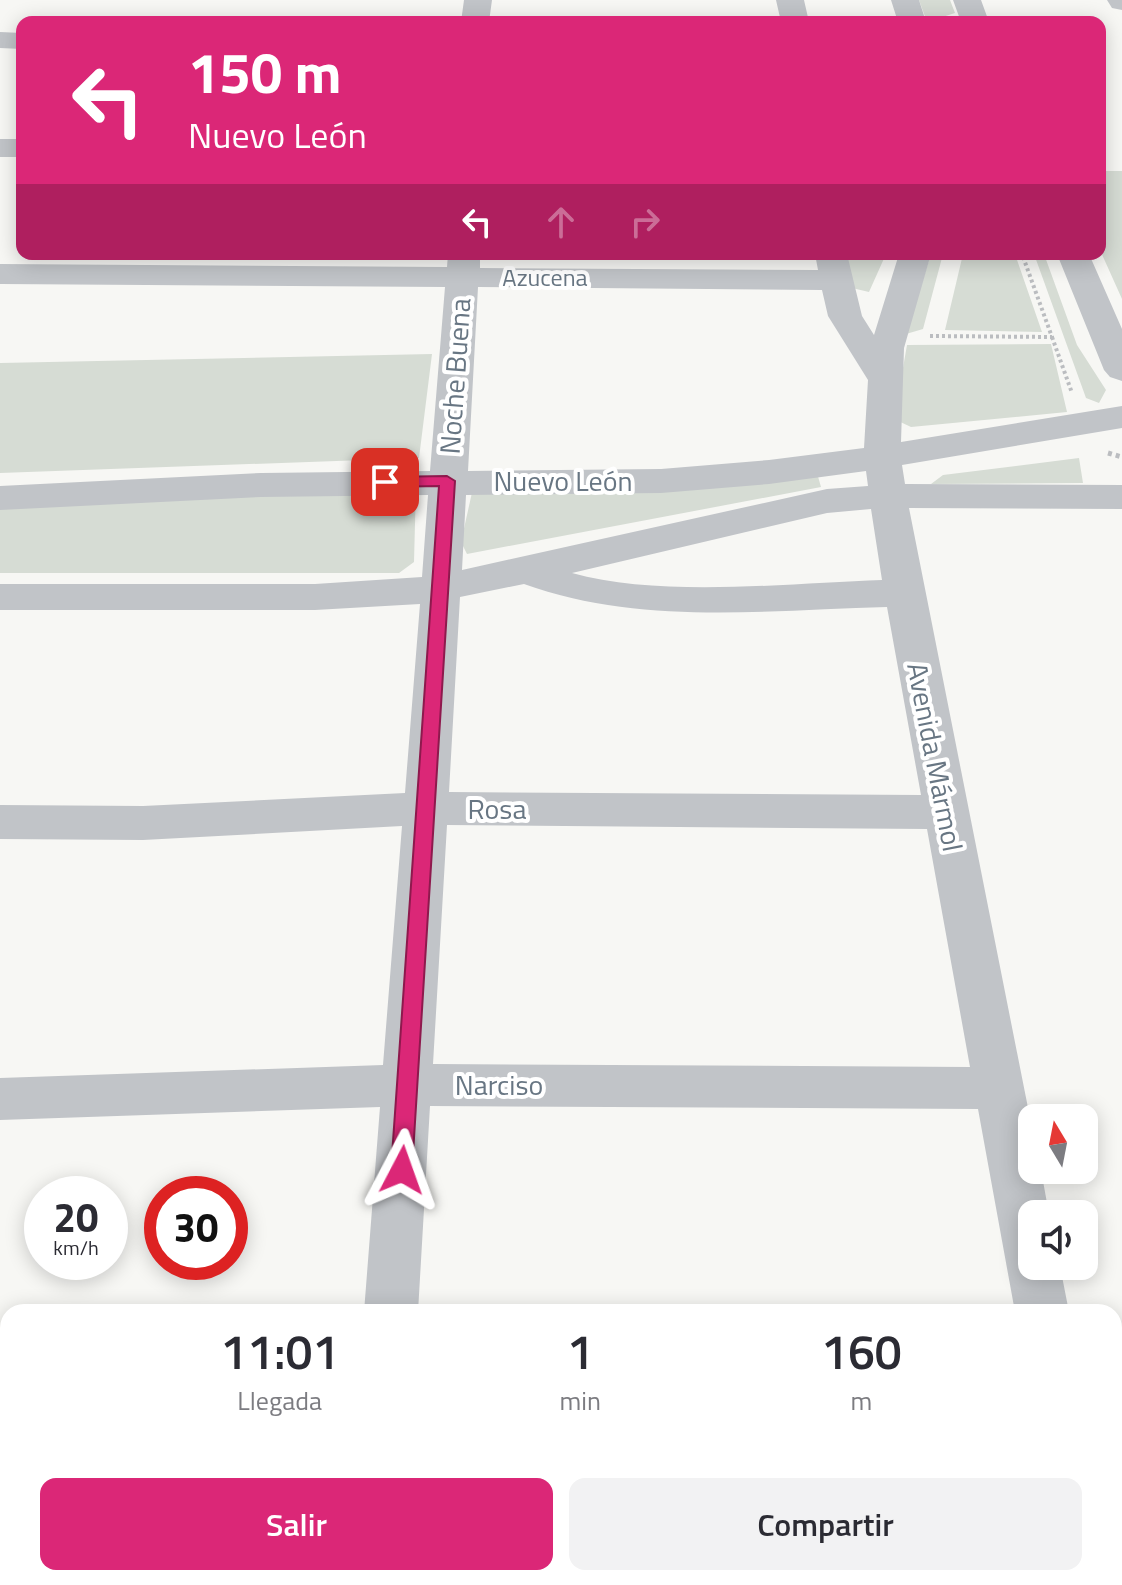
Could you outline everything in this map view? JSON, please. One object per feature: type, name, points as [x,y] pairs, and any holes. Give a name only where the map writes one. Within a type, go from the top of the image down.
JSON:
[{"type":"street","name":"Avenida Mármol","points":[[913,260],[887,348],[882,457],[904,593],[1020,1200]]},
{"type":"street","points":[[1076,260],[1122,370]]},
{"type":"street","name":"Azucena","points":[[0,274],[463,266],[833,267],[840,302],[855,336],[884,378]]},
{"type":"street","name":"Noche Buena","points":[[392,1304],[463,266]]},
{"type":"street","name":"Nuevo León","points":[[0,498],[261,485],[661,481],[769,472],[882,457],[1122,417]]},
{"type":"street","points":[[0,597],[315,597],[440,588],[525,571],[799,505],[887,496],[1122,497]]},
{"type":"street","points":[[525,571],[580,588],[625,596],[673,598],[904,593]]},
{"type":"street","name":"Rosa","points":[[0,822],[143,823],[427,808],[946,812]]},
{"type":"street","name":"Narciso","points":[[0,1099],[408,1085],[999,1088]]},
{"type":"street","name":"Avenida Mármol","points":[[1035,1280],[1040,1304]]},
{"type":"path","points":[[1024,260],[1073,395]]},
{"type":"path","points":[[934,322],[930,336],[1052,337]]},
{"type":"shaded area","points":[[919,0],[950,0],[955,13],[946,16],[925,16]]},
{"type":"shaded area","points":[[1106,171],[1122,171],[1122,299],[1104,260]]},
{"type":"shaded area","points":[[847,260],[883,260],[869,292],[852,288]]},
{"type":"shaded area","points":[[929,260],[941,260],[923,329],[906,334]]},
{"type":"shaded area","points":[[962,260],[1017,260],[1042,332],[945,330]]},
{"type":"shaded area","points":[[1036,260],[1046,260],[1077,345],[1106,390],[1099,403],[1086,398]]},
{"type":"shaded area","points":[[1051,344],[1067,412],[911,427],[894,419],[907,345]]},
{"type":"shaded area","points":[[432,354],[419,458],[0,473],[0,363]]},
{"type":"shaded area","points":[[1079,458],[1083,483],[931,484],[943,475]]},
{"type":"shaded area","points":[[817,473],[821,487],[467,554],[461,542],[473,488]]},
{"type":"shaded area","points":[[416,485],[414,562],[399,573],[0,573],[0,503]]},
{"type":"route","points":[[385,482],[447,481],[402,1170]]}]
